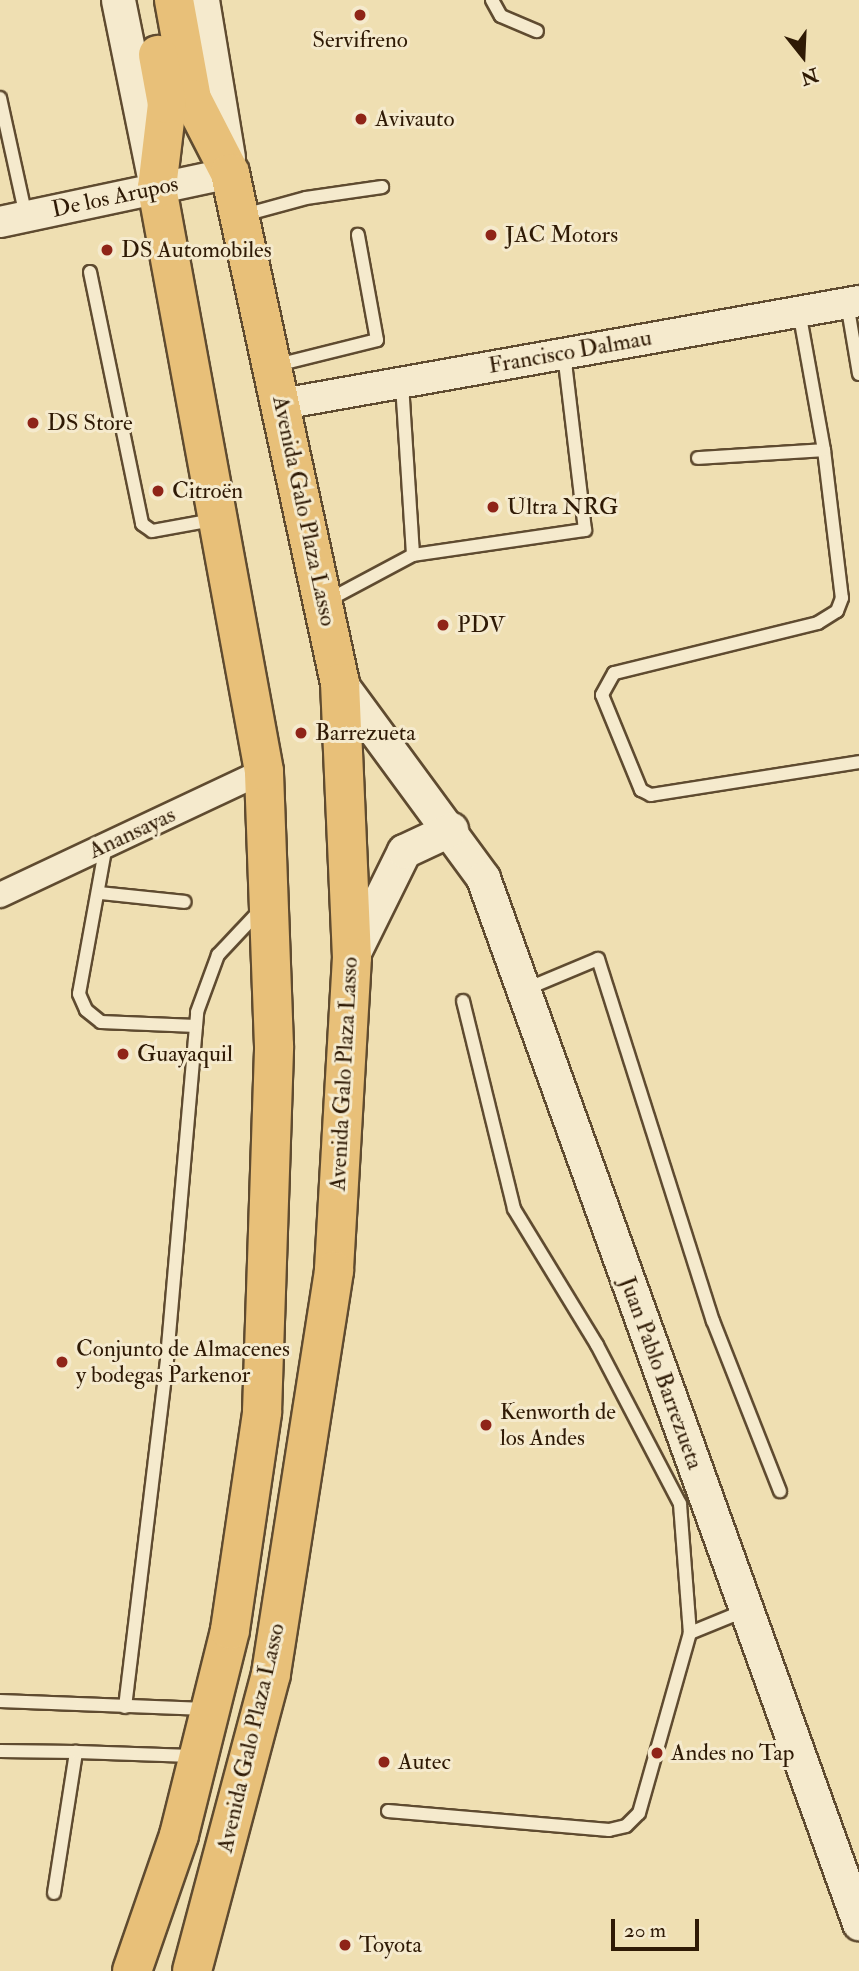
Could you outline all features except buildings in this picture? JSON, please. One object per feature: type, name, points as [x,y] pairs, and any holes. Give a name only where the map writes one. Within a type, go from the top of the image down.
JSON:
[{"type":"main road","name":"Avenida Galo Plaza Lasso","points":[[118,0],[157,188],[264,771],[274,1060],[262,1412],[230,1630],[208,1709],[179,1835],[132,1971]]},
{"type":"main road","name":"Avenida Galo Plaza Lasso","points":[[149,0],[167,104],[157,188]]},
{"type":"main road","name":"Avenida Galo Plaza Lasso","points":[[174,0],[192,99],[230,173]]},
{"type":"main road","name":"Avenida Galo Plaza Lasso","points":[[192,1971],[271,1674],[334,1271],[352,957],[340,683],[282,404],[230,173],[202,0]]},
{"type":"main road","name":"Juan Pablo Barrezueta","points":[[340,683],[451,830],[483,878],[859,1923]]},
{"type":"main road","points":[[352,957],[404,851],[451,830]]},
{"type":"street","name":"De los Arupos","points":[[13,219],[230,173]]},
{"type":"street","name":"Francisco Dalmau","points":[[282,404],[853,302]]},
{"type":"street","name":"Anansayas","points":[[0,895],[264,771]]},
{"type":"lane","points":[[492,0],[500,16],[537,31]]},
{"type":"lane","points":[[0,99],[13,219]]},
{"type":"lane","points":[[240,216],[306,198],[382,187]]},
{"type":"lane","points":[[273,365],[377,340],[358,235]]},
{"type":"lane","points":[[90,272],[142,524],[152,531],[217,519]]},
{"type":"lane","points":[[853,302],[859,374]]},
{"type":"lane","points":[[799,311],[824,450],[842,598],[838,611],[818,623],[614,673],[602,695],[641,790],[651,795],[859,762]]},
{"type":"lane","points":[[323,603],[413,555],[585,530],[564,353]]},
{"type":"lane","points":[[402,382],[413,555]]},
{"type":"lane","points":[[698,458],[824,450]]},
{"type":"lane","points":[[106,845],[100,893],[79,994],[86,1010],[101,1022],[196,1026]]},
{"type":"lane","points":[[100,893],[185,902]]},
{"type":"lane","points":[[125,1707],[167,1358],[196,1026],[218,956],[244,921],[269,902]]},
{"type":"lane","points":[[523,990],[598,959],[713,1321],[780,1491]]},
{"type":"lane","points":[[388,1811],[609,1830],[626,1826],[639,1813],[690,1633],[680,1504],[597,1345],[514,1209],[463,1001]]},
{"type":"lane","points":[[690,1633],[746,1610]]},
{"type":"lane","points":[[0,1701],[208,1709]]},
{"type":"lane","points":[[0,1751],[197,1756]]},
{"type":"lane","points":[[54,1893],[76,1752]]},
{"type":"place","name":"Servifreno","points":[[360,15]]},
{"type":"place","name":"Avivauto","points":[[361,119]]},
{"type":"place","name":"JAC Motors","points":[[491,235]]},
{"type":"place","name":"DS Automobiles","points":[[107,250]]},
{"type":"place","name":"DS Store","points":[[33,423]]},
{"type":"place","name":"Citroën","points":[[158,491]]},
{"type":"place","name":"Ultra NRG","points":[[493,507]]},
{"type":"place","name":"PDV","points":[[443,625]]},
{"type":"place","name":"Barrezueta","points":[[301,733]]},
{"type":"place","name":"Guayaquil","points":[[123,1054]]},
{"type":"place","name":"Conjunto de Almacenes y bodegas Parkenor","points":[[62,1362]]},
{"type":"place","name":"Kenworth de los Andes","points":[[486,1425]]},
{"type":"place","name":"Andes no Tap","points":[[657,1753]]},
{"type":"place","name":"Autec","points":[[384,1762]]},
{"type":"place","name":"Toyota","points":[[345,1945]]}]
